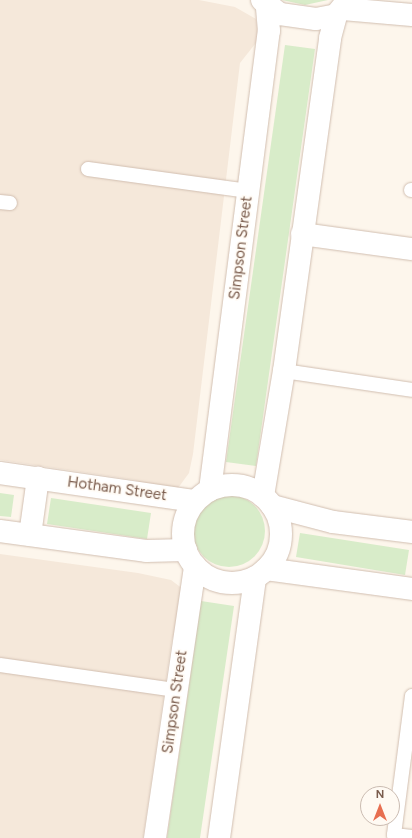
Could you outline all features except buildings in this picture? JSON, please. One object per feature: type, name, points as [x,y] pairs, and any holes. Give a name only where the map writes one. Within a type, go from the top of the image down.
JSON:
[{"type":"street","points":[[264,3],[280,14],[298,18],[316,19],[343,8],[412,15]]},
{"type":"street","name":"Simpson Street","points":[[202,495],[249,191],[269,31],[264,3]]},
{"type":"street","points":[[343,8],[330,38],[302,234],[268,501],[279,522],[281,539],[276,555],[260,573],[239,582],[223,582],[207,576],[190,558],[183,524],[202,495],[223,485],[238,485],[251,488],[268,501],[333,522],[412,532]]},
{"type":"street","points":[[302,234],[412,249]]},
{"type":"street","name":"Hotham Street","points":[[0,473],[202,495]]},
{"type":"street","points":[[30,535],[38,478]]},
{"type":"street","points":[[0,530],[190,558]]},
{"type":"street","name":"Simpson Street","points":[[155,838],[176,690],[190,558]]},
{"type":"street","points":[[260,573],[412,589]]},
{"type":"street","points":[[219,838],[260,573]]},
{"type":"lane","points":[[88,169],[249,191]]},
{"type":"lane","points":[[284,371],[412,390]]},
{"type":"lane","points":[[0,665],[176,690]]},
{"type":"lane","points":[[412,696],[394,835],[412,837]]},
{"type":"shaded area","points":[[0,0],[199,0],[235,7],[256,19],[259,39],[240,63],[193,454],[189,473],[178,488],[161,492],[135,480],[0,460]]},
{"type":"shaded area","points":[[0,554],[138,573],[171,580],[183,589],[186,604],[172,639],[143,838],[0,838]]},
{"type":"green space","points":[[282,0],[328,0],[305,5]]},
{"type":"green space","points":[[285,45],[315,49],[256,466],[226,462]]},
{"type":"green space","points":[[0,493],[14,495],[11,517],[0,516]]},
{"type":"green space","points":[[229,495],[249,501],[259,511],[265,531],[259,551],[249,561],[229,567],[209,561],[199,551],[193,531],[199,511],[209,501]]},
{"type":"green space","points":[[51,498],[151,513],[147,539],[47,524]]},
{"type":"green space","points":[[300,533],[409,550],[405,575],[296,557]]},
{"type":"green space","points":[[201,601],[234,606],[200,838],[167,838]]}]
